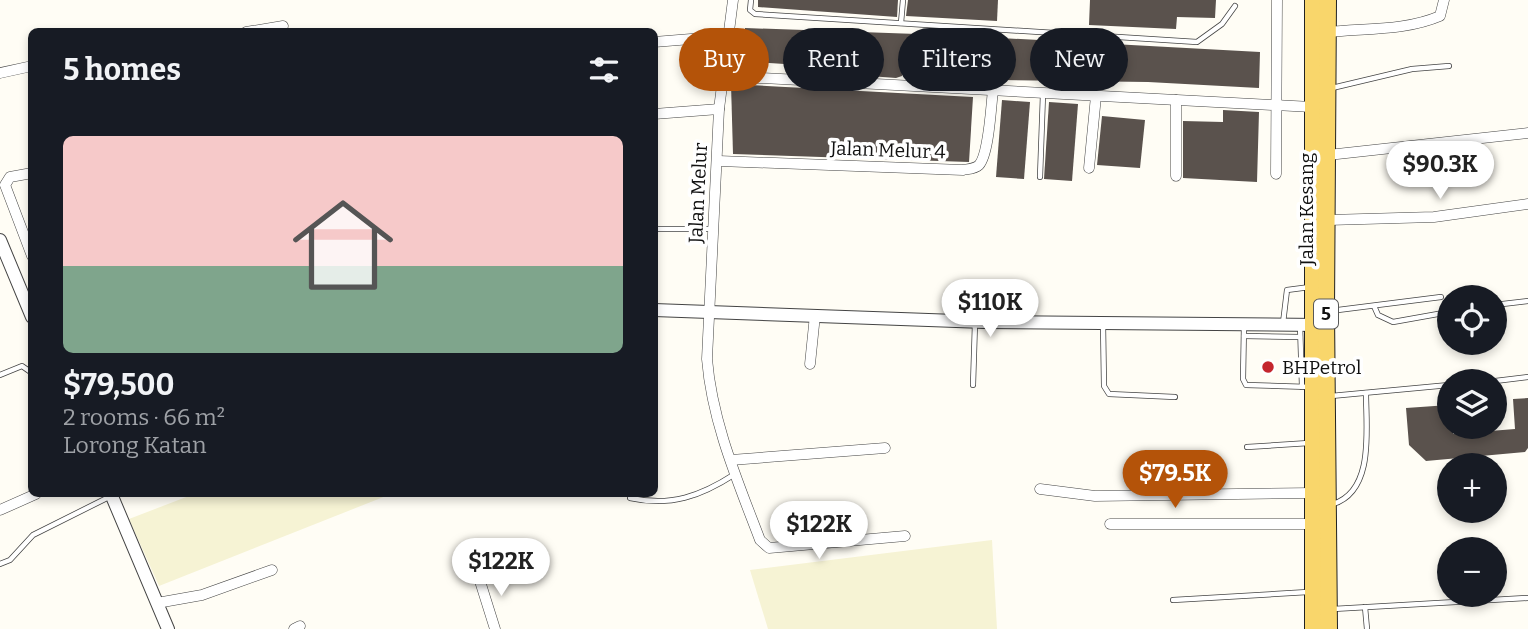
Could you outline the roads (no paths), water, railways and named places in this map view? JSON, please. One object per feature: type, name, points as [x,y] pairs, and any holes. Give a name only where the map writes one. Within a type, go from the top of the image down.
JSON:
[{"type":"main road","name":"Jalan Kesang","points":[[1312,0],[1311,287],[1316,322],[1334,396],[1334,608],[1329,629]]},
{"type":"main road","name":"Jalan Kesang","points":[[1313,629],[1312,443],[1307,387],[1316,322],[1336,220],[1328,155],[1328,0]]},
{"type":"street","name":"Jalan Melur","points":[[729,28],[733,0]]},
{"type":"street","points":[[1276,174],[1278,0]]},
{"type":"street","points":[[1328,32],[1394,29],[1431,20],[1440,16],[1444,0]]},
{"type":"street","points":[[271,28],[284,26]]},
{"type":"street","points":[[658,42],[679,40]]},
{"type":"street","points":[[0,73],[28,67]]},
{"type":"street","points":[[769,78],[898,85]]},
{"type":"street","name":"Jalan Melur","points":[[721,91],[709,312],[710,391],[757,533],[769,548],[786,549],[905,536]]},
{"type":"street","name":"Jalan Melur 4","points":[[719,161],[963,170],[975,168],[984,154],[993,91]]},
{"type":"street","points":[[1010,91],[1312,107]]},
{"type":"street","points":[[1089,168],[1096,96]]},
{"type":"street","points":[[1176,100],[1176,176]]},
{"type":"street","points":[[658,114],[719,109]]},
{"type":"street","points":[[1328,155],[1528,133]]},
{"type":"street","points":[[28,174],[10,177],[5,185],[6,194],[28,246]]},
{"type":"street","points":[[1336,220],[1434,217],[1528,205]]},
{"type":"street","points":[[0,240],[28,307]]},
{"type":"street","points":[[658,310],[975,322],[1103,323],[1244,330],[1316,322]]},
{"type":"street","points":[[810,364],[815,315]]},
{"type":"street","points":[[731,460],[885,448]]},
{"type":"street","points":[[1040,489],[1095,496],[1313,493]]},
{"type":"street","points":[[0,510],[29,497]]},
{"type":"street","points":[[113,497],[168,629]]},
{"type":"street","points":[[1110,524],[1313,524]]},
{"type":"street","points":[[157,603],[202,596],[272,570]]},
{"type":"street","points":[[479,578],[494,629]]},
{"type":"lane","points":[[751,0],[750,10],[755,14],[1197,42],[1222,24],[1235,6]]},
{"type":"lane","points":[[901,23],[903,0]]},
{"type":"lane","points":[[1328,89],[1412,69],[1449,66]]},
{"type":"lane","points":[[1040,177],[1043,93]]},
{"type":"lane","points":[[658,229],[714,229]]},
{"type":"lane","points":[[1283,324],[1287,290],[1311,287]]},
{"type":"lane","points":[[1307,387],[1246,385],[1243,379],[1244,330],[1316,322],[1349,310],[1437,298]]},
{"type":"lane","points":[[1507,303],[1528,301]]},
{"type":"lane","points":[[1374,306],[1378,315],[1393,322],[1437,314]]},
{"type":"lane","points":[[973,385],[975,322]]},
{"type":"lane","points":[[1103,323],[1104,386],[1110,394],[1175,397]]},
{"type":"lane","points":[[0,375],[22,366],[28,370]]},
{"type":"lane","points":[[1507,380],[1528,377]]},
{"type":"lane","points":[[1334,396],[1437,386]]},
{"type":"lane","points":[[1334,504],[1352,494],[1361,474],[1366,448],[1366,393]]},
{"type":"lane","points":[[1247,447],[1312,443]]},
{"type":"lane","points":[[630,498],[651,503],[706,493],[736,474]]},
{"type":"lane","points":[[0,564],[10,560],[33,535],[106,497]]},
{"type":"lane","points":[[1172,600],[1313,592]]},
{"type":"lane","points":[[1334,608],[1528,598]]},
{"type":"lane","points":[[1365,607],[1367,629]]},
{"type":"place","name":"BHPetrol","points":[[1268,367]]}]
